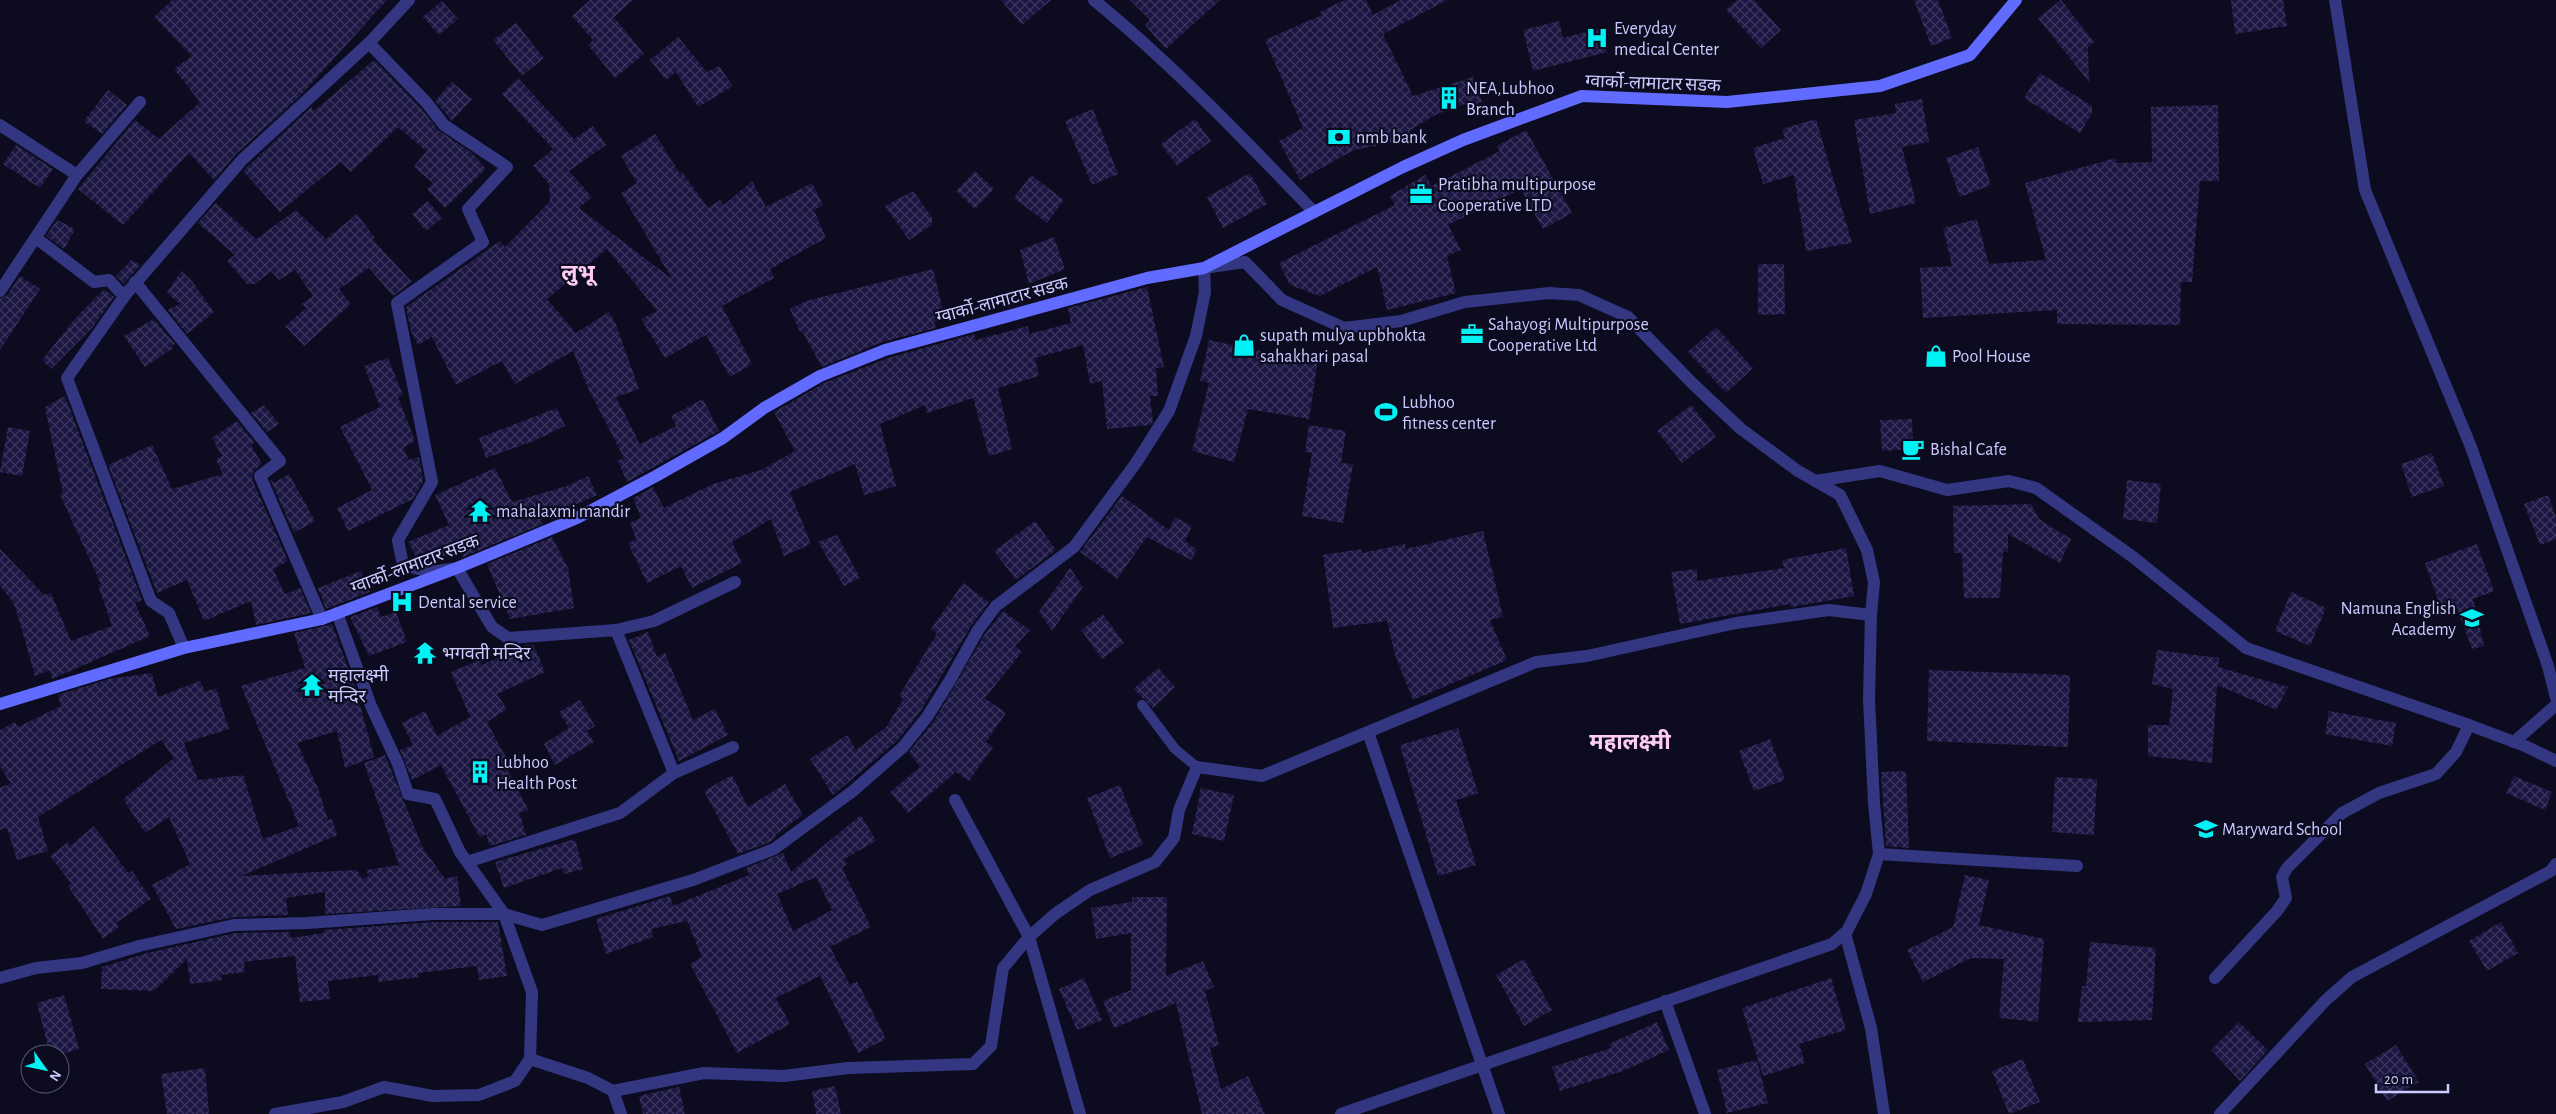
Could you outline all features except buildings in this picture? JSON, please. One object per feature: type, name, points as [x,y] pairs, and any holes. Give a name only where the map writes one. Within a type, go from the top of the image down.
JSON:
[{"type":"main road","name":"ग्वार्को-लामाटार सडक","points":[[0,704],[184,648],[322,619],[457,568],[576,518],[656,476],[723,438],[764,408],[820,376],[885,350],[1148,278],[1204,268],[1463,140],[1582,96],[1727,102],[1880,86],[1970,55],[2016,0]]},
{"type":"street","points":[[184,648],[169,613],[151,601],[67,378],[135,282],[242,160],[369,43],[409,0]]},
{"type":"street","points":[[1094,0],[1145,42],[1205,99],[1314,212]]},
{"type":"street","points":[[2336,0],[2365,190],[2471,447],[2548,666],[2556,698]]},
{"type":"street","points":[[369,43],[426,102],[444,125],[507,167],[468,209],[483,242],[398,303],[432,482],[398,540],[402,564],[430,572],[457,568],[492,627],[508,638],[616,630],[654,621],[735,582]]},
{"type":"street","points":[[0,291],[77,175],[140,102]]},
{"type":"street","points":[[0,125],[77,175]]},
{"type":"street","points":[[36,238],[94,282],[109,280],[119,291],[126,294]]},
{"type":"street","points":[[0,978],[36,968],[82,963],[139,946],[234,925],[307,923],[433,914],[504,914],[542,925],[693,880],[774,849],[853,791],[903,747],[950,682],[978,630],[996,606],[1074,547],[1136,463],[1169,411],[1196,336],[1205,292],[1204,268],[1245,262],[1282,300],[1344,328],[1400,321],[1465,302],[1549,293],[1579,295],[1628,317],[1693,384],[1741,429],[1840,495],[1867,550],[1874,582],[1871,615],[1869,699],[1874,803],[1879,854],[1866,894],[1845,933],[1832,944],[1341,1114]]},
{"type":"street","points":[[135,282],[280,461],[260,476],[322,619]]},
{"type":"street","points":[[1815,480],[1880,471],[1947,490],[2009,481],[2036,488],[2133,557],[2246,648],[2469,725],[2556,761]]},
{"type":"street","points":[[530,1059],[588,1078],[613,1091],[704,1073],[784,1076],[848,1068],[973,1064],[991,1046],[1003,968],[1029,937],[1055,914],[1090,890],[1155,862],[1174,838],[1179,810],[1197,768],[1262,776],[1536,662],[1587,656],[1736,623],[1829,610],[1871,615]]},
{"type":"street","points":[[275,1114],[343,1102],[384,1087],[433,1096],[479,1095],[515,1081],[530,1059],[532,992],[504,914],[466,862],[435,799],[408,794],[398,764],[371,706],[337,613]]},
{"type":"street","points":[[616,630],[674,773]]},
{"type":"street","points":[[2514,742],[2556,704]]},
{"type":"street","points":[[2215,978],[2277,911],[2286,898],[2282,877],[2286,868],[2342,813],[2379,793],[2436,774],[2456,752],[2469,725]]},
{"type":"street","points":[[1368,732],[1499,1114]]},
{"type":"street","points":[[466,862],[620,813],[674,773],[733,747]]},
{"type":"street","points":[[955,800],[1029,937],[1080,1114]]},
{"type":"street","points":[[1879,854],[2077,866]]},
{"type":"street","points":[[2220,1114],[2326,1000],[2352,977],[2551,870],[2556,864]]},
{"type":"street","points":[[1845,933],[1871,1028],[1884,1114]]},
{"type":"street","points":[[1665,1001],[1705,1114]]},
{"type":"street","points":[[613,1091],[621,1114]]},
{"type":"lane","points":[[1142,705],[1175,750],[1197,768]]},
{"type":"place","name":"Everyday medical Center","points":[[1597,38]]},
{"type":"place","name":"NEA,Lubhoo Branch","points":[[1449,98]]},
{"type":"place","name":"nmb bank","points":[[1339,137]]},
{"type":"place","name":"Pratibha multipurpose Cooperative LTD","points":[[1421,194]]},
{"type":"place","name":"Sahayogi Multipurpose Cooperative Ltd","points":[[1472,334]]},
{"type":"place","name":"supath mulya upbhokta sahakhari pasal","points":[[1244,345]]},
{"type":"place","name":"Pool House","points":[[1936,356]]},
{"type":"place","name":"Lubhoo fitness center","points":[[1386,412]]},
{"type":"place","name":"Bishal Cafe","points":[[1913,449]]},
{"type":"place","name":"mahalaxmi mandir","points":[[480,511]]},
{"type":"place","name":"Dental service","points":[[402,602]]},
{"type":"place","name":"Namuna English Academy","points":[[2472,618]]},
{"type":"place","name":"भगवती मन्दिर","points":[[425,653]]},
{"type":"place","name":"महालक्ष्मी मन्दिर","points":[[312,685]]},
{"type":"place","name":"Lubhoo Health Post","points":[[480,772]]},
{"type":"place","name":"Maryward School","points":[[2206,829]]},
{"type":"district","name":"लुभू","points":[[578,272]]},
{"type":"district","name":"महालक्ष्मी","points":[[1630,741]]}]
